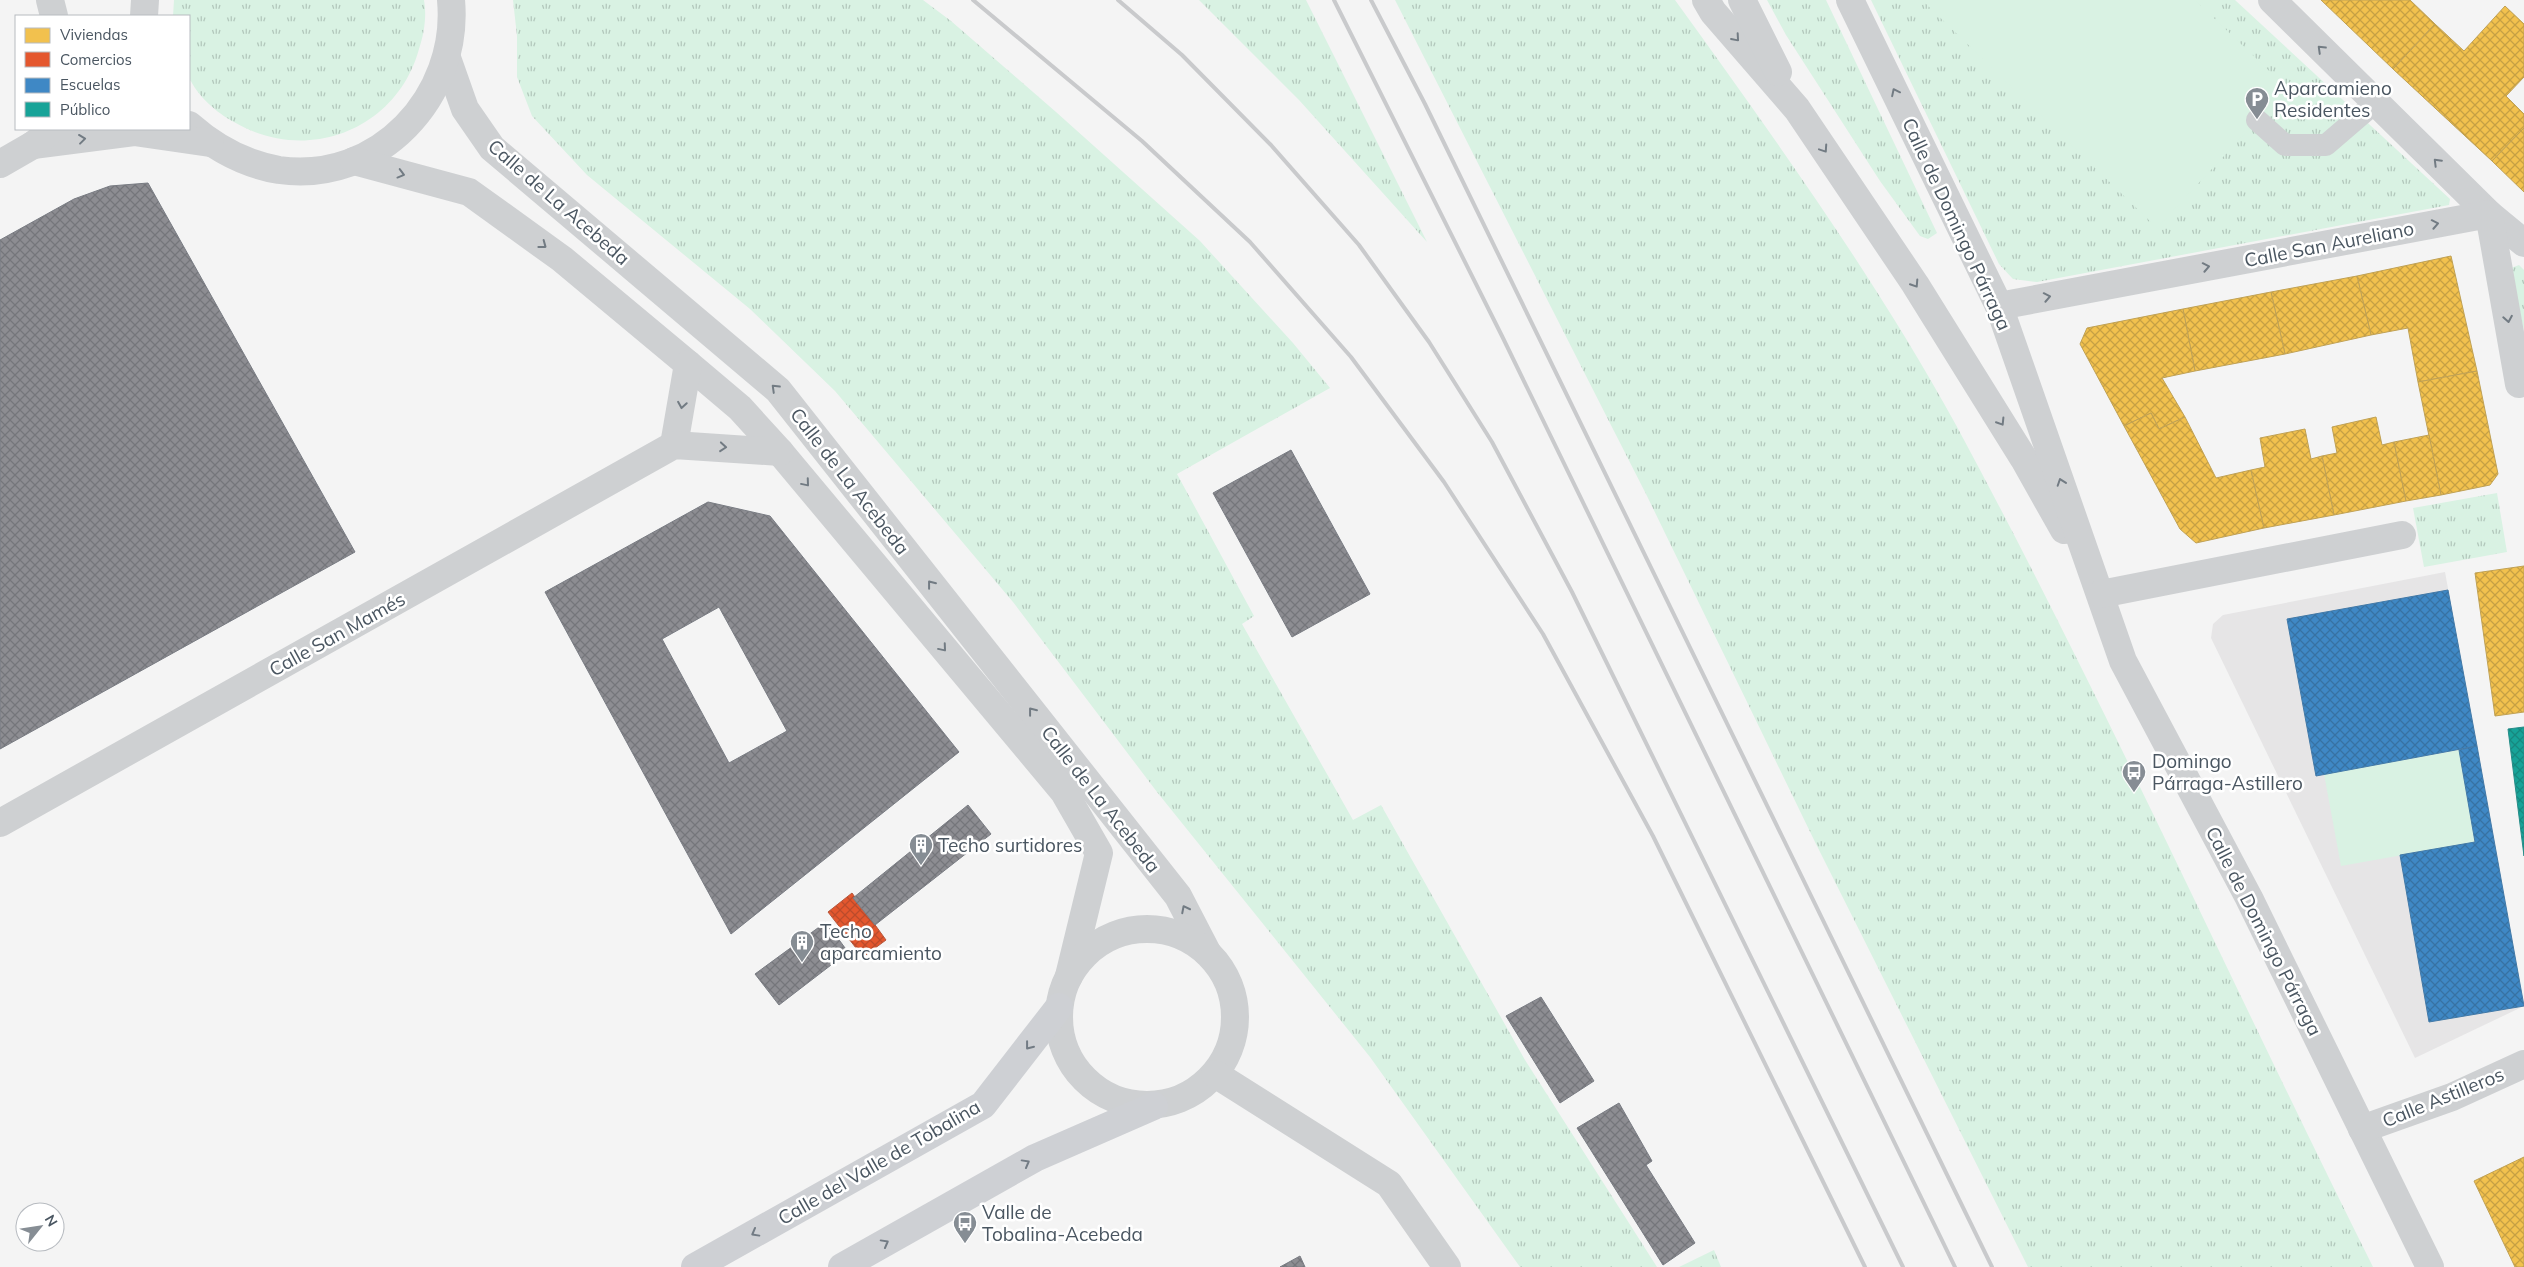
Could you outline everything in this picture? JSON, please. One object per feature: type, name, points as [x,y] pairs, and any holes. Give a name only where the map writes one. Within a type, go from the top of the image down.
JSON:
[{"type":"main road","name":"Calle del Valle de Tobalina","points":[[695,1267],[983,1105],[1059,1007]]},
{"type":"main road","points":[[842,1267],[1036,1158],[1154,1106]]},
{"type":"street","points":[[50,0],[54,15]]},
{"type":"street","points":[[190,126],[210,143],[243,161],[280,170],[317,170],[354,161],[386,144],[413,120],[434,91],[447,58],[452,20],[450,0]]},
{"type":"street","name":"Calle de Domingo Párraga","points":[[1706,0],[1713,12],[1797,109],[1915,284],[2024,459],[2100,594]]},
{"type":"street","name":"Calle de Domingo Párraga","points":[[1742,0],[1797,109]]},
{"type":"street","name":"Calle de Domingo Párraga","points":[[1850,0],[1999,306],[2123,661],[2249,898],[2430,1267]]},
{"type":"street","points":[[2272,0],[2489,214],[2524,243]]},
{"type":"street","name":"Calle de La Acebeda","points":[[447,58],[465,109],[492,148],[778,390],[1178,896],[1207,952]]},
{"type":"street","points":[[0,164],[42,134],[134,132],[210,143]]},
{"type":"street","name":"Calle de La Acebeda","points":[[354,161],[469,192],[562,259],[688,364],[740,408],[780,452],[1064,792],[1099,853],[1069,976]]},
{"type":"street","points":[[2489,214],[2519,384]]},
{"type":"street","name":"Calle San Aureliano","points":[[1999,306],[2489,214]]},
{"type":"street","points":[[688,364],[674,445],[780,452]]},
{"type":"street","name":"Calle San Mamés","points":[[0,823],[674,445]]},
{"type":"street","points":[[2100,594],[2402,535]]},
{"type":"street","points":[[1139,929],[1180,935],[1207,952],[1228,981],[1236,1026],[1231,1048],[1215,1074],[1184,1098],[1154,1106],[1122,1102],[1102,1094],[1081,1076],[1064,1047],[1059,1007],[1069,976],[1084,955],[1109,937],[1139,929]]},
{"type":"street","name":"Calle Astilleros","points":[[2362,1129],[2452,1097],[2524,1064]]},
{"type":"street","points":[[1215,1074],[1389,1184],[1447,1267]]},
{"type":"lane","points":[[2258,120],[2285,145],[2326,145],[2376,102]]},
{"type":"shaded area","points":[[2445,572],[2524,1006],[2415,1058],[2211,638],[2213,624],[2223,615]]},
{"type":"green space","points":[[174,0],[424,0],[425,6],[424,31],[419,49],[408,77],[391,101],[370,119],[345,132],[318,139],[290,140],[262,135],[234,122],[214,109],[197,91],[190,79],[190,15],[173,15]]},
{"type":"green space","points":[[513,0],[923,0],[951,21],[1056,112],[1200,241],[1293,343],[1330,388],[1177,474],[1254,616],[1242,624],[1353,820],[1381,805],[1525,1060],[1657,1267],[1520,1267],[1370,1057],[1157,792],[1013,602],[835,391],[750,309],[587,175],[532,116],[517,77],[517,36]]},
{"type":"green space","points":[[1199,0],[1306,0],[1427,242],[1299,100]]},
{"type":"green space","points":[[1395,0],[1675,0],[1749,103],[1858,262],[1925,370],[1956,425],[2117,739],[2373,1267],[2028,1267],[1815,842],[1647,496]]},
{"type":"green space","points":[[1767,0],[1826,0],[1937,233],[1928,239],[1920,236],[1880,181],[1786,35]]},
{"type":"green space","points":[[1871,0],[2235,0],[2450,199],[2449,205],[2037,282],[2013,279],[1999,264]]},
{"type":"green space","points":[[1922,0],[2195,0],[2287,88],[2157,228]]},
{"type":"green space","points":[[2519,265],[2524,270],[2524,331],[2511,268]]},
{"type":"green space","points":[[2497,493],[2507,552],[2424,567],[2413,508]]},
{"type":"green space","points":[[2459,750],[2475,842],[2341,866],[2324,774]]},
{"type":"green space","points":[[1714,1250],[1721,1267],[1679,1267]]},
{"type":"building: Viviendas","points":[[2321,0],[2410,0],[2435,24],[2393,69]]},
{"type":"building: Viviendas","points":[[2505,6],[2524,24],[2524,77],[2506,96],[2524,114],[2524,128],[2492,161],[2393,69],[2435,24],[2464,51]]},
{"type":"building: Viviendas","points":[[2524,128],[2524,192],[2492,161]]},
{"type":"building: Viviendas","points":[[2451,256],[2477,371],[2418,382],[2408,328],[2371,335],[2357,276]]},
{"type":"building: Viviendas","points":[[2357,276],[2371,335],[2285,354],[2271,292]]},
{"type":"building: Viviendas","points":[[2271,292],[2285,354],[2195,371],[2183,309]]},
{"type":"building: Viviendas","points":[[2183,309],[2195,371],[2162,378],[2185,417],[2159,429],[2151,413],[2124,426],[2080,344],[2087,328]]},
{"type":"building: Viviendas","points":[[2477,371],[2498,474],[2490,485],[2441,495],[2418,382]]},
{"type":"building: Viviendas","points":[[2151,413],[2159,429],[2185,417],[2216,478],[2251,470],[2264,528],[2196,543],[2180,529],[2124,426]]},
{"type":"building: Viviendas","points":[[2376,417],[2382,445],[2394,442],[2406,501],[2334,515],[2322,456],[2337,453],[2332,427]]},
{"type":"building: Viviendas","points":[[2305,429],[2311,459],[2322,456],[2334,515],[2264,528],[2251,470],[2265,467],[2260,438]]},
{"type":"building: Viviendas","points":[[2429,435],[2441,495],[2406,501],[2394,442]]},
{"type":"building: Viviendas","points":[[2524,566],[2524,712],[2495,716],[2475,573]]},
{"type":"building: Viviendas","points":[[2524,1157],[2524,1267],[2515,1267],[2474,1181]]},
{"type":"building: Comercios","points":[[852,893],[886,940],[863,957],[828,912]]},
{"type":"building: Escuelas","points":[[2448,590],[2477,746],[2316,776],[2287,619]]},
{"type":"building: Escuelas","points":[[2477,746],[2524,1006],[2429,1022],[2400,855],[2475,842],[2459,750]]},
{"type":"building: Público","points":[[2524,727],[2524,856],[2508,729]]},
{"type":"building: Industria","points":[[148,183],[355,552],[0,749],[0,240],[74,199],[110,186]]},
{"type":"building: Industria","points":[[1291,450],[1370,594],[1292,637],[1213,493]]},
{"type":"building: Industria","points":[[708,502],[770,516],[959,752],[731,934],[545,592]],"holes":[[[719,607],[787,731],[729,763],[662,639]]]},
{"type":"building: Industria","name":"Techo surtidores","points":[[968,805],[991,834],[875,925],[853,898]]},
{"type":"building: Industria","name":"Techo aparcamiento","points":[[826,922],[848,952],[779,1005],[755,974]]},
{"type":"building: Industria","points":[[1541,997],[1594,1081],[1560,1103],[1506,1016]]},
{"type":"building: Industria","points":[[1619,1103],[1652,1161],[1646,1165],[1695,1243],[1663,1265],[1577,1128]]},
{"type":"building: Industria","points":[[1300,1256],[1305,1267],[1280,1267]]},
{"type":"railway","points":[[973,0],[1142,141],[1250,242],[1351,357],[1444,482],[1543,634],[1653,836],[1865,1267]]},
{"type":"railway","points":[[1118,0],[1182,55],[1271,145],[1359,245],[1429,342],[1492,442],[1572,592],[1903,1267]]},
{"type":"railway","points":[[1334,0],[1502,336],[1955,1267]]},
{"type":"railway","points":[[1371,0],[1425,104],[1992,1267]]},
{"type":"place","name":"Aparcamieno Residentes","points":[[2257,120]]},
{"type":"place","name":"Domingo Párraga-Astillero","points":[[2134,793]]},
{"type":"place","name":"Techo surtidores","points":[[921,866]]},
{"type":"place","name":"Techo aparcamiento","points":[[802,963]]},
{"type":"place","name":"Valle de Tobalina-Acebeda","points":[[965,1244]]}]
